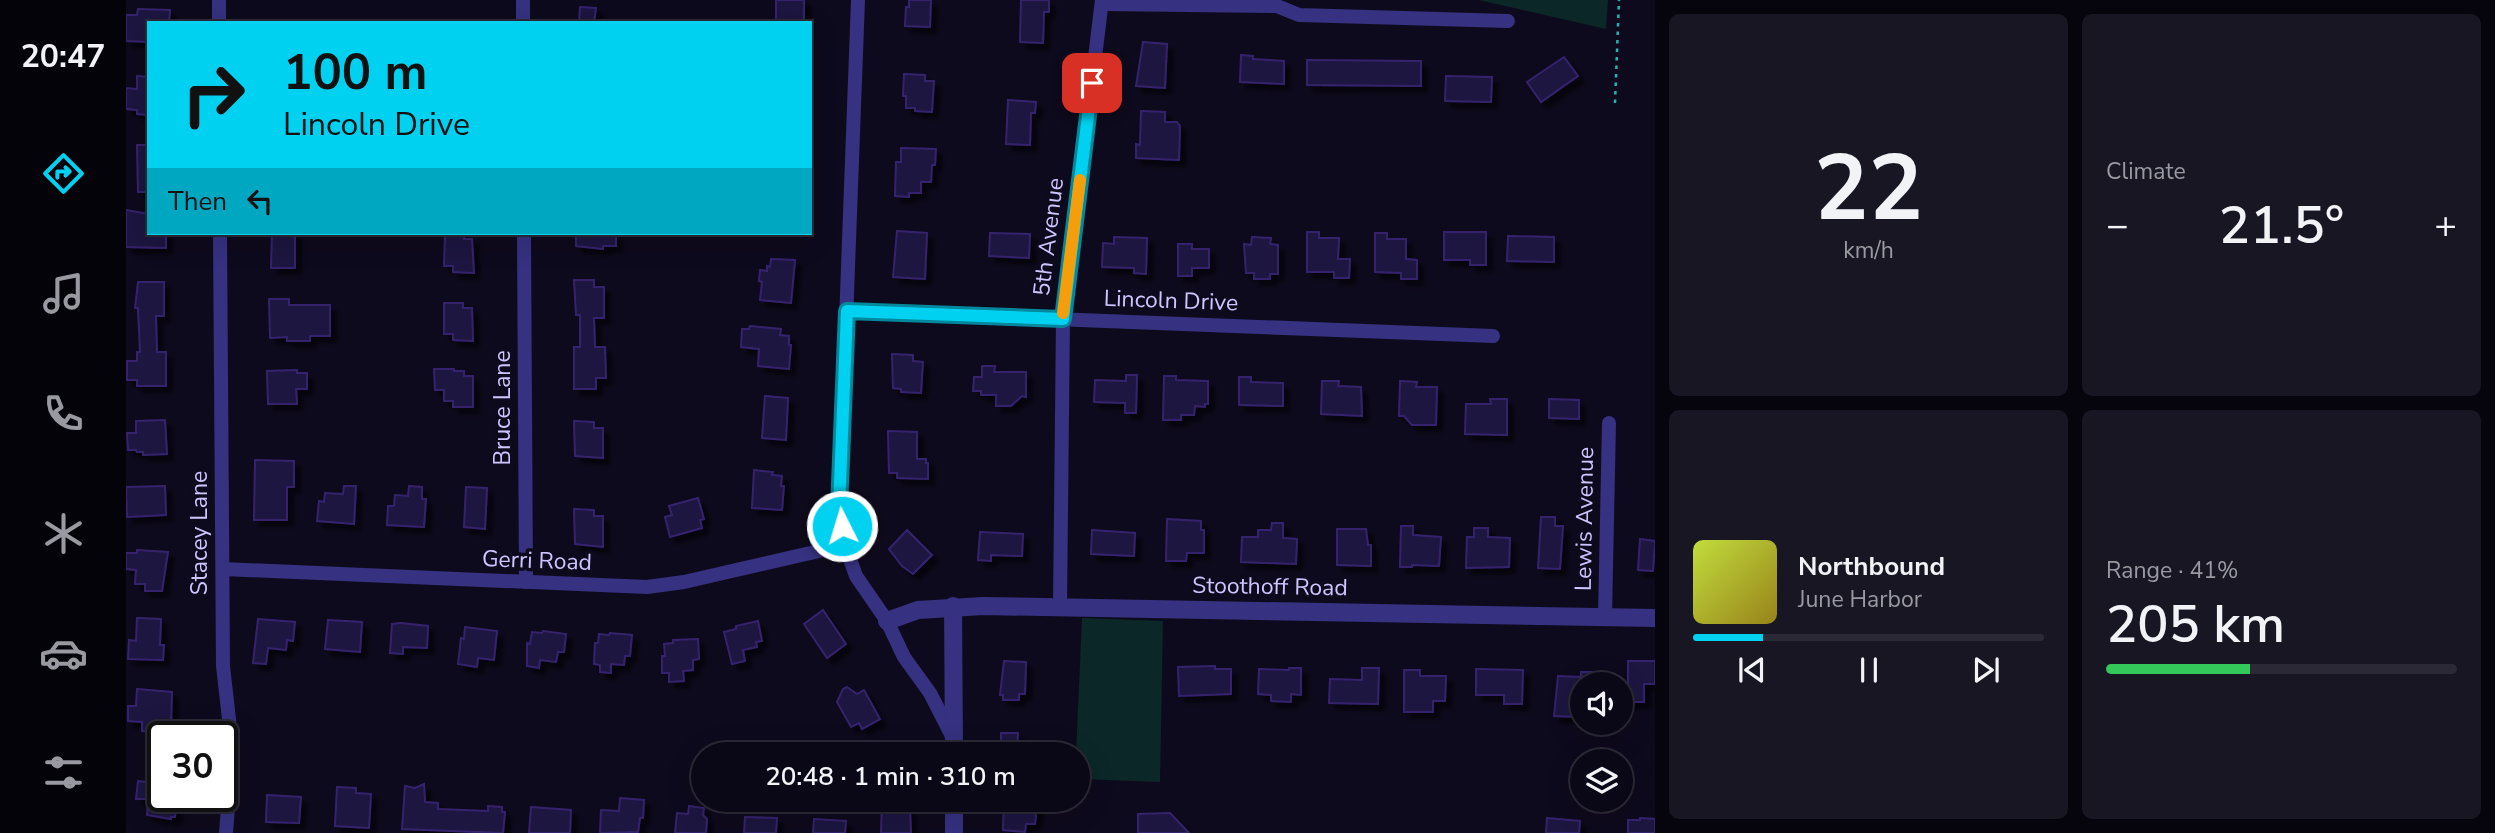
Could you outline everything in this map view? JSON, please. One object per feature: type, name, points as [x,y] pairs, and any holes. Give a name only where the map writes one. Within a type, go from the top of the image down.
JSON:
[{"type":"street","points":[[219,0],[219,21]]},
{"type":"street","points":[[523,0],[523,21]]},
{"type":"street","points":[[858,0],[839,508],[845,545],[856,576],[887,621],[904,657],[930,693],[952,742]]},
{"type":"street","points":[[1102,2],[1277,6],[1299,15],[1508,21]]},
{"type":"street","name":"5th Avenue","points":[[1060,606],[1063,319],[1102,2]]},
{"type":"street","name":"Stacey Lane","points":[[220,235],[223,666],[231,768],[226,833]]},
{"type":"street","name":"Bruce Lane","points":[[524,235],[526,582]]},
{"type":"street","name":"Lincoln Drive","points":[[847,311],[1493,336]]},
{"type":"street","name":"Lewis Avenue","points":[[1605,616],[1609,423]]},
{"type":"street","name":"Gerri Road","points":[[223,569],[647,587],[684,582],[845,545]]},
{"type":"street","points":[[953,606],[954,742]]},
{"type":"street","name":"Stoothoff Road","points":[[887,621],[918,610],[953,606],[1655,618]]},
{"type":"street","points":[[954,812],[954,833]]},
{"type":"path","points":[[1615,103],[1619,0]]},
{"type":"green space","points":[[1479,0],[1608,0],[1606,29]]},
{"type":"green space","points":[[1082,618],[1163,621],[1160,782],[1090,779],[1090,742],[1077,742]]},
{"type":"building","points":[[776,0],[804,0],[804,21],[776,21]]},
{"type":"building","points":[[909,0],[931,0],[930,27],[905,26]]},
{"type":"building","points":[[1021,0],[1049,0],[1049,12],[1044,12],[1043,43],[1020,42]]},
{"type":"building","points":[[580,7],[596,8],[594,21],[579,21]]},
{"type":"building","points":[[138,9],[170,10],[169,21],[147,21],[147,42],[126,41],[126,15],[137,15]]},
{"type":"building","points":[[1143,42],[1167,44],[1165,88],[1136,86]]},
{"type":"building","points":[[1241,55],[1253,56],[1253,59],[1284,61],[1284,84],[1240,82]]},
{"type":"building","points":[[1564,57],[1578,76],[1541,102],[1527,82]]},
{"type":"building","points":[[1307,60],[1421,61],[1421,86],[1307,85]]},
{"type":"building","points":[[904,74],[925,75],[925,81],[934,81],[932,112],[906,108],[906,96],[903,96]]},
{"type":"building","points":[[137,76],[147,77],[147,115],[126,109],[126,88],[137,89]]},
{"type":"building","points":[[1446,76],[1492,77],[1491,102],[1445,101]]},
{"type":"building","points":[[1008,100],[1036,102],[1035,113],[1031,113],[1030,145],[1006,144]]},
{"type":"building","points":[[1141,111],[1165,112],[1165,122],[1177,122],[1180,126],[1179,160],[1136,158],[1136,144],[1140,145]]},
{"type":"building","points":[[137,145],[147,145],[147,192],[138,192]]},
{"type":"building","points":[[901,148],[936,149],[931,182],[921,182],[921,193],[909,193],[909,197],[895,196],[896,162],[901,162]]},
{"type":"building","points":[[126,210],[147,214],[147,235],[166,235],[166,248],[126,247]]},
{"type":"building","points":[[897,231],[927,233],[925,279],[893,277]]},
{"type":"building","points":[[1307,232],[1319,232],[1319,238],[1339,238],[1338,259],[1350,259],[1349,278],[1334,278],[1334,272],[1307,272]]},
{"type":"building","points":[[1444,232],[1486,232],[1486,265],[1470,265],[1470,260],[1444,260]]},
{"type":"building","points":[[990,233],[1030,234],[1029,258],[989,256]]},
{"type":"building","points":[[1375,233],[1387,233],[1387,239],[1406,239],[1406,259],[1417,260],[1417,279],[1401,279],[1401,273],[1375,272]]},
{"type":"building","points":[[272,235],[295,235],[295,268],[271,268]]},
{"type":"building","points":[[445,235],[464,235],[464,239],[472,239],[474,273],[453,272],[453,266],[444,266]]},
{"type":"building","points":[[576,235],[616,235],[616,246],[603,246],[603,249],[576,246]]},
{"type":"building","points":[[1508,236],[1554,237],[1554,262],[1507,261]]},
{"type":"building","points":[[1114,237],[1147,238],[1146,274],[1134,273],[1134,268],[1102,267],[1103,243],[1114,244]]},
{"type":"building","points":[[1252,237],[1271,238],[1270,244],[1278,245],[1278,274],[1270,274],[1270,279],[1254,279],[1254,273],[1246,273],[1244,244],[1251,245]]},
{"type":"building","points":[[1178,244],[1192,244],[1192,249],[1209,249],[1209,268],[1192,268],[1192,276],[1178,276]]},
{"type":"building","points":[[771,259],[795,260],[791,303],[760,300],[760,270],[767,271]]},
{"type":"building","points":[[574,280],[594,280],[594,287],[604,287],[604,318],[594,318],[595,347],[605,347],[606,378],[596,378],[596,389],[574,389],[574,347],[580,347],[580,315],[576,315]]},
{"type":"building","points":[[138,282],[164,282],[164,316],[156,316],[157,352],[166,352],[166,386],[137,386],[137,380],[127,380],[127,361],[137,361],[137,352],[140,352],[138,308],[135,308]]},
{"type":"building","points":[[269,299],[289,299],[289,305],[330,305],[330,336],[310,336],[310,341],[287,341],[287,337],[270,338]]},
{"type":"building","points":[[444,303],[463,303],[463,308],[472,308],[473,341],[453,340],[453,334],[444,334]]},
{"type":"building","points":[[750,326],[781,329],[780,335],[789,336],[789,369],[758,366],[759,349],[741,347],[742,329],[749,329]]},
{"type":"building","points":[[892,354],[913,355],[913,361],[923,362],[921,393],[901,392],[901,389],[893,388]]},
{"type":"building","points":[[982,366],[995,366],[994,372],[1026,372],[1026,397],[1022,396],[1011,406],[996,406],[996,395],[981,395],[981,391],[973,391],[974,377],[982,377]]},
{"type":"building","points":[[434,369],[454,369],[464,371],[464,376],[473,376],[473,407],[453,407],[453,401],[444,401],[444,390],[435,390]]},
{"type":"building","points":[[297,370],[297,373],[307,373],[307,389],[296,389],[297,404],[268,404],[267,371]]},
{"type":"building","points":[[1126,375],[1137,375],[1136,413],[1125,413],[1125,403],[1094,402],[1095,380],[1126,381]]},
{"type":"building","points":[[1164,376],[1176,376],[1176,380],[1208,381],[1208,404],[1205,404],[1205,407],[1195,406],[1194,415],[1181,415],[1181,420],[1163,420]]},
{"type":"building","points":[[1239,377],[1251,377],[1251,382],[1283,383],[1283,406],[1239,405]]},
{"type":"building","points":[[1322,381],[1339,381],[1338,386],[1361,387],[1362,416],[1321,414]]},
{"type":"building","points":[[1400,381],[1417,382],[1416,387],[1437,387],[1436,425],[1412,425],[1404,416],[1399,416]]},
{"type":"building","points":[[765,396],[788,398],[786,440],[762,438]]},
{"type":"building","points":[[1490,399],[1507,399],[1507,435],[1465,434],[1466,404],[1491,404]]},
{"type":"building","points":[[1549,399],[1579,400],[1579,419],[1549,418]]},
{"type":"building","points":[[165,420],[167,454],[143,455],[143,452],[128,450],[127,433],[136,433],[136,421]]},
{"type":"building","points":[[574,421],[594,422],[594,428],[603,428],[603,458],[575,456]]},
{"type":"building","points":[[888,431],[917,432],[917,459],[926,459],[928,479],[897,478],[897,473],[889,473]]},
{"type":"building","points":[[255,460],[294,461],[294,487],[287,487],[287,520],[254,520]]},
{"type":"building","points":[[754,470],[782,476],[782,510],[752,508]]},
{"type":"building","points":[[165,486],[166,515],[127,517],[126,487]]},
{"type":"building","points":[[344,486],[356,486],[354,524],[317,521],[319,501],[324,502],[325,493],[343,494]]},
{"type":"building","points":[[409,486],[422,487],[422,499],[426,499],[424,527],[387,525],[388,506],[394,506],[395,495],[408,496]]},
{"type":"building","points":[[466,487],[487,488],[485,529],[464,527]]},
{"type":"building","points":[[698,498],[704,519],[700,520],[702,528],[670,537],[665,517],[672,515],[669,506]]},
{"type":"building","points":[[574,509],[594,510],[594,516],[603,516],[603,547],[575,544]]},
{"type":"building","points":[[1541,517],[1555,517],[1555,526],[1563,526],[1560,569],[1538,568]]},
{"type":"building","points":[[1167,519],[1201,521],[1201,530],[1204,530],[1204,553],[1187,553],[1186,561],[1166,561]]},
{"type":"building","points":[[1272,523],[1283,523],[1283,538],[1297,539],[1296,564],[1241,562],[1242,537],[1258,537],[1258,530],[1271,530]]},
{"type":"building","points":[[1401,526],[1413,526],[1413,535],[1441,537],[1439,566],[1400,567]]},
{"type":"building","points":[[1474,528],[1488,528],[1488,537],[1510,538],[1509,567],[1466,568],[1467,537],[1474,537]]},
{"type":"building","points":[[1337,529],[1366,529],[1368,545],[1371,545],[1371,566],[1337,565]]},
{"type":"building","points":[[907,530],[932,555],[913,574],[902,566],[889,549]]},
{"type":"building","points":[[1092,530],[1135,533],[1134,556],[1091,554]]},
{"type":"building","points":[[980,532],[1023,534],[1022,556],[991,555],[991,561],[978,560]]},
{"type":"building","points":[[1640,539],[1655,541],[1653,571],[1638,570]]},
{"type":"building","points":[[137,550],[168,552],[162,591],[145,591],[145,584],[135,584],[136,570],[126,569],[126,553],[137,553]]},
{"type":"building","points":[[823,610],[846,644],[827,658],[804,624]]},
{"type":"building","points":[[137,618],[161,619],[160,645],[164,645],[163,660],[128,659],[129,640],[136,641]]},
{"type":"building","points":[[258,619],[295,622],[293,641],[287,640],[286,650],[268,648],[266,664],[253,663]]},
{"type":"building","points":[[328,620],[362,622],[360,652],[325,649]]},
{"type":"building","points":[[758,621],[762,641],[756,642],[757,647],[743,650],[745,661],[732,664],[724,632]]},
{"type":"building","points":[[392,624],[428,626],[427,648],[403,647],[403,654],[390,653]]},
{"type":"building","points":[[465,627],[497,631],[494,660],[478,658],[477,667],[458,664]]},
{"type":"building","points":[[532,632],[566,634],[564,652],[558,652],[556,662],[540,660],[539,668],[527,666],[527,643],[530,644]]},
{"type":"building","points":[[599,634],[632,635],[630,656],[625,656],[624,665],[611,664],[611,673],[600,672],[600,665],[594,664],[595,643],[598,643]]},
{"type":"building","points":[[698,639],[699,659],[693,660],[693,670],[683,671],[684,681],[669,682],[669,673],[662,673],[664,644],[673,643],[673,640]]},
{"type":"building","points":[[1004,661],[1026,662],[1025,694],[1019,694],[1019,700],[1003,700],[1003,695],[1000,695]]},
{"type":"building","points":[[1628,661],[1655,661],[1655,684],[1644,684],[1644,702],[1633,702],[1633,672],[1628,672]]},
{"type":"building","points":[[1215,666],[1215,669],[1231,669],[1231,694],[1179,696],[1178,667]]},
{"type":"building","points":[[1301,668],[1301,695],[1291,694],[1291,702],[1271,701],[1271,695],[1258,694],[1259,669]]},
{"type":"building","points":[[1362,668],[1379,668],[1378,704],[1329,703],[1330,679],[1362,680]]},
{"type":"building","points":[[1476,669],[1523,670],[1522,704],[1504,704],[1504,695],[1476,695]]},
{"type":"building","points":[[1404,670],[1420,670],[1420,676],[1446,676],[1445,701],[1433,701],[1433,712],[1404,712]]},
{"type":"building","points":[[1558,676],[1570,677],[1570,717],[1554,716]]},
{"type":"building","points":[[847,687],[857,694],[864,690],[880,719],[862,729],[859,723],[851,727],[837,702],[843,689]]},
{"type":"building","points":[[137,689],[172,692],[171,721],[147,721],[147,731],[142,731],[142,722],[128,721],[128,706],[136,706]]},
{"type":"building","points":[[1001,733],[1018,733],[1018,742],[1001,742]]},
{"type":"building","points":[[138,781],[147,782],[147,799],[136,799]]},
{"type":"building","points":[[424,784],[425,802],[438,803],[438,809],[488,811],[488,806],[502,807],[502,812],[505,812],[503,833],[402,829],[405,786],[415,788]]},
{"type":"building","points":[[337,787],[356,788],[356,793],[371,794],[369,828],[335,826]]},
{"type":"building","points":[[267,795],[301,797],[299,823],[266,822]]},
{"type":"building","points":[[620,798],[644,800],[643,818],[640,818],[638,832],[600,833],[601,810],[619,811]]},
{"type":"building","points":[[689,806],[691,812],[703,812],[707,819],[706,833],[675,833],[677,813],[688,814]]},
{"type":"building","points":[[531,807],[571,810],[570,833],[529,833]]},
{"type":"building","points":[[147,812],[175,812],[175,817],[171,819],[147,815]]},
{"type":"building","points":[[882,812],[910,812],[911,833],[881,833]]},
{"type":"building","points":[[1004,812],[1036,812],[1035,824],[1026,824],[1025,832],[1003,830]]},
{"type":"building","points":[[1170,813],[1189,833],[1138,833],[1138,814]]},
{"type":"building","points":[[745,817],[777,818],[776,833],[744,833]]},
{"type":"building","points":[[1547,818],[1580,821],[1579,833],[1546,833]]},
{"type":"building","points":[[814,819],[846,821],[845,833],[813,833]]},
{"type":"building","points":[[1655,819],[1655,833],[1628,833],[1628,820]]},
{"type":"slow traffic","points":[[1063,313],[1080,180]]},
{"type":"route","points":[[842,526],[839,508],[847,311],[1063,319],[1092,83]]}]
